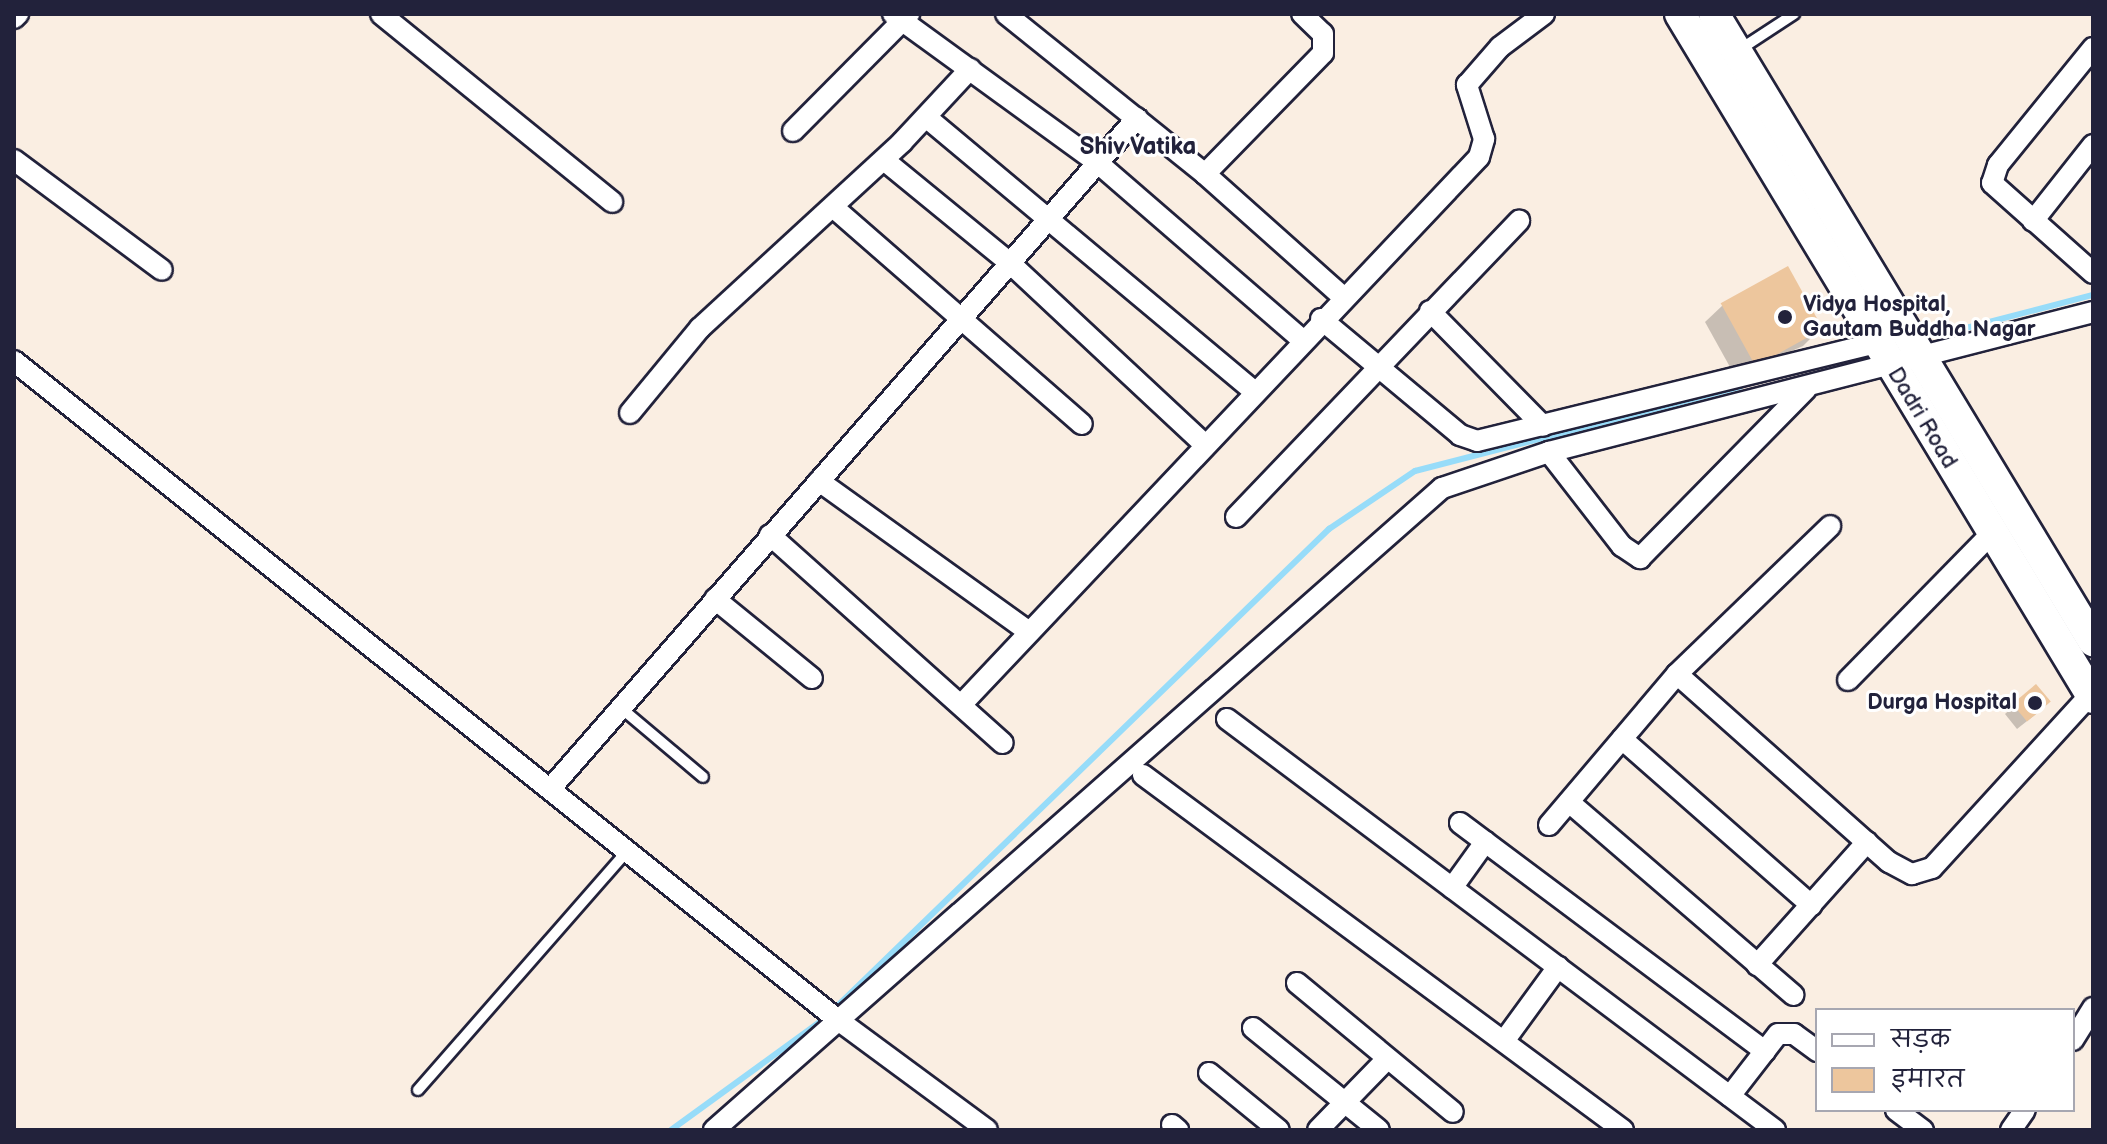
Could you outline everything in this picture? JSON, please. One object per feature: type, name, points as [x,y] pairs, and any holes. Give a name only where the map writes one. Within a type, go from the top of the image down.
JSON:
[{"type":"street","points":[[14,18],[18,14]]},
{"type":"street","points":[[381,14],[612,202]]},
{"type":"street","points":[[1006,14],[1205,174],[1342,296]]},
{"type":"street","points":[[1205,174],[1323,53],[1323,34],[1302,14]]},
{"type":"street","points":[[961,705],[1252,390],[1479,157],[1484,139],[1467,85],[1500,47],[1544,14]]},
{"type":"street","name":"Dadri Road","points":[[1680,14],[2092,696]]},
{"type":"street","name":"Dadri Road","points":[[1714,14],[2093,641]]},
{"type":"street","points":[[793,131],[902,16],[1098,163],[1301,339]]},
{"type":"street","points":[[2093,48],[1993,176],[1998,191],[2093,273]]},
{"type":"street","points":[[630,413],[700,328],[884,160],[970,69]]},
{"type":"street","points":[[926,117],[1051,217],[1252,390]]},
{"type":"street","points":[[551,788],[1137,118]]},
{"type":"street","points":[[2033,221],[2093,145]]},
{"type":"street","points":[[14,160],[162,270]]},
{"type":"street","points":[[884,160],[1011,264],[1203,443]]},
{"type":"street","points":[[833,207],[1082,424]]},
{"type":"street","points":[[1236,517],[1376,365],[1519,221]]},
{"type":"street","points":[[1430,311],[1543,426]]},
{"type":"street","points":[[1321,319],[1468,439],[1883,354],[1919,357],[2093,312]]},
{"type":"street","points":[[714,1130],[833,1015],[1418,505],[1442,488],[1549,452],[1806,389],[1883,354]]},
{"type":"street","points":[[14,361],[833,1015],[987,1130]]},
{"type":"street","points":[[1549,452],[1622,546],[1640,558],[1806,389]]},
{"type":"street","points":[[819,481],[1029,632]]},
{"type":"street","points":[[1549,825],[1677,674],[1830,526]]},
{"type":"street","points":[[1848,680],[1992,533]]},
{"type":"street","points":[[770,535],[1003,743]]},
{"type":"street","points":[[715,599],[812,678]]},
{"type":"street","points":[[1677,674],[1904,872],[1932,868],[2092,696]]},
{"type":"street","points":[[1227,719],[1775,1130]]},
{"type":"street","points":[[1622,739],[1811,905]]},
{"type":"street","points":[[1143,775],[1623,1130]]},
{"type":"street","points":[[1569,802],[1793,995]]},
{"type":"street","points":[[1460,823],[1765,1051]]},
{"type":"street","points":[[1452,888],[1485,842]]},
{"type":"street","points":[[1757,965],[1867,842]]},
{"type":"street","points":[[1504,1041],[1558,967]]},
{"type":"street","points":[[1297,983],[1453,1112]]},
{"type":"street","points":[[2075,1037],[2093,1008]]},
{"type":"street","points":[[1253,1028],[1379,1130]]},
{"type":"street","points":[[1730,1096],[1784,1032],[1815,1050]]},
{"type":"street","points":[[1318,1130],[1387,1059]]},
{"type":"street","points":[[1209,1073],[1279,1130]]},
{"type":"street","points":[[1899,1112],[1923,1130]]},
{"type":"street","points":[[2011,1130],[2024,1112]]},
{"type":"lane","points":[[1737,51],[1794,14]]},
{"type":"lane","points":[[621,708],[703,777]]},
{"type":"lane","points":[[418,1090],[628,850]]},
{"type":"building","points":[[1788,266],[1823,329],[1756,366],[1721,303]]},
{"type":"building","points":[[2036,684],[2051,702],[2027,722],[2012,704]]},
{"type":"waterway","points":[[1939,335],[2093,295]]},
{"type":"waterway","points":[[671,1130],[824,1019],[1329,529],[1415,471],[1740,387]]},
{"type":"place","name":"Vidya Hospital, Gautam Buddha Nagar","points":[[1785,317]]},
{"type":"place","name":"Durga Hospital","points":[[2035,703]]},
{"type":"district","name":"Shiv Vatika","points":[[1138,147]]}]
